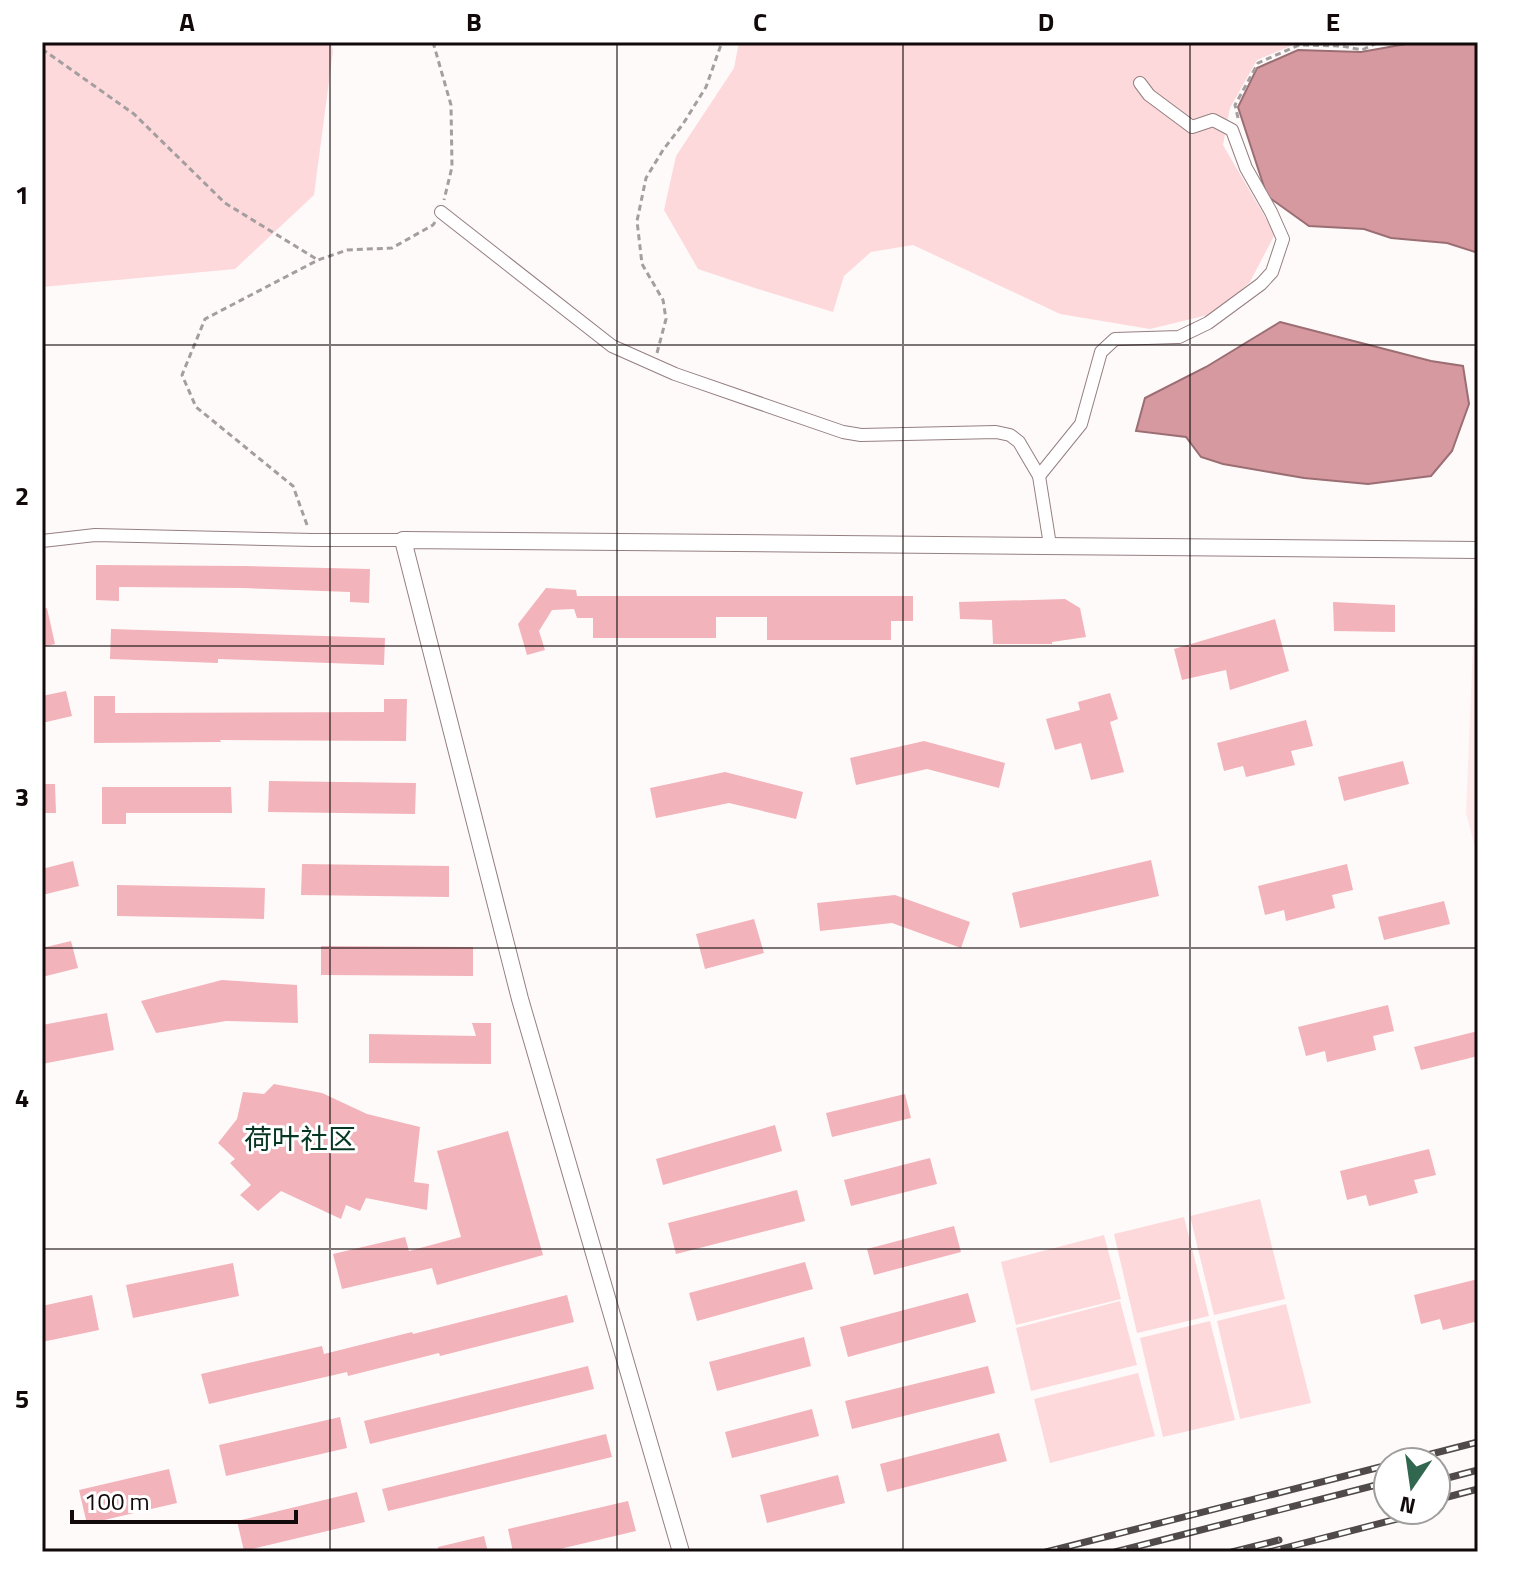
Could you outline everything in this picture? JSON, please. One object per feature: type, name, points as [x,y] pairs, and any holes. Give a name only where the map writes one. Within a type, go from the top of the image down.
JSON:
[{"type":"main road","points":[[681,1552],[520,999],[403,540],[1478,550]]},
{"type":"street","points":[[1039,476],[1081,424],[1101,352],[1115,339],[1179,337],[1208,323],[1261,284],[1272,272],[1283,239],[1246,168],[1232,130],[1213,120],[1192,127],[1149,95],[1140,83]]},
{"type":"street","points":[[441,212],[612,346],[675,374],[843,432],[861,435],[996,432],[1010,435],[1019,442],[1039,476],[1050,545]]},
{"type":"street","points":[[42,541],[95,535],[403,540]]},
{"type":"path","points":[[313,540],[293,486],[196,407],[182,375],[205,319],[318,260],[347,250],[392,248],[433,225],[441,212],[452,167],[451,105],[433,42]]},
{"type":"path","points":[[654,364],[666,319],[663,300],[642,264],[637,221],[646,178],[706,87],[722,42]]},
{"type":"path","points":[[1242,130],[1235,105],[1258,63],[1299,45],[1342,46],[1362,50],[1379,42]]},
{"type":"path","points":[[42,49],[134,114],[225,203],[318,260]]},
{"type":"shaded area","points":[[42,42],[331,42],[333,51],[314,195],[235,269],[42,287]]},
{"type":"shaded area","points":[[739,42],[1307,42],[1257,60],[1230,108],[1223,145],[1275,234],[1250,282],[1216,313],[1150,329],[1060,314],[913,245],[871,252],[844,276],[833,312],[698,269],[664,210],[676,156],[734,68]]},
{"type":"shaded area","points":[[1417,42],[1478,42],[1478,253],[1447,243],[1391,238],[1364,229],[1309,226],[1267,196],[1238,107],[1257,68],[1298,50],[1361,52]]},
{"type":"shaded area","points":[[1280,322],[1431,361],[1463,366],[1469,404],[1452,451],[1431,476],[1368,484],[1304,478],[1223,464],[1201,457],[1186,437],[1136,431],[1145,398],[1206,367]]},
{"type":"shaded area","points":[[1478,571],[1478,859],[1466,813]]},
{"type":"shaded area","points":[[1260,1199],[1285,1299],[1214,1315],[1190,1216]]},
{"type":"shaded area","points":[[1184,1217],[1209,1316],[1137,1333],[1114,1234]]},
{"type":"shaded area","points":[[1104,1235],[1121,1299],[1016,1325],[1001,1262]]},
{"type":"shaded area","points":[[1120,1301],[1137,1365],[1031,1391],[1016,1328]]},
{"type":"shaded area","points":[[1286,1304],[1311,1403],[1240,1419],[1217,1321]]},
{"type":"shaded area","points":[[1210,1321],[1235,1420],[1163,1437],[1140,1338]]},
{"type":"shaded area","points":[[1138,1373],[1155,1436],[1050,1463],[1034,1399]]},
{"type":"building","points":[[96,565],[370,569],[369,603],[350,602],[350,592],[243,588],[119,587],[119,601],[96,600]]},
{"type":"building","points":[[546,588],[576,590],[577,596],[913,596],[913,621],[891,621],[891,640],[767,640],[767,617],[716,617],[716,638],[593,638],[593,618],[577,618],[574,609],[552,610],[539,631],[545,650],[527,655],[518,624]]},
{"type":"building","points":[[1065,599],[1080,608],[1086,637],[1052,644],[993,644],[992,620],[960,619],[959,602]]},
{"type":"building","points":[[1333,602],[1395,605],[1395,632],[1334,631]]},
{"type":"building","points":[[47,608],[55,644],[42,647],[42,609]]},
{"type":"building","points":[[1275,619],[1289,671],[1230,690],[1226,670],[1182,680],[1174,649]]},
{"type":"building","points":[[111,629],[385,638],[384,665],[110,659]]},
{"type":"building","points":[[66,691],[72,716],[42,723],[42,696]]},
{"type":"building","points":[[1110,693],[1118,719],[1110,722],[1124,772],[1091,780],[1081,743],[1055,750],[1046,719],[1080,710],[1078,702]]},
{"type":"building","points":[[94,696],[115,696],[115,713],[384,712],[384,699],[407,699],[406,741],[94,743]]},
{"type":"building","points":[[1306,720],[1313,746],[1291,751],[1295,765],[1246,777],[1243,766],[1224,771],[1217,743]]},
{"type":"building","points":[[924,741],[1005,763],[999,788],[927,769],[856,785],[850,758]]},
{"type":"building","points":[[1403,761],[1409,784],[1344,801],[1338,777]]},
{"type":"building","points":[[725,772],[803,792],[796,819],[729,803],[656,818],[650,788]]},
{"type":"building","points":[[269,781],[416,783],[415,814],[268,812]]},
{"type":"building","points":[[42,784],[55,784],[56,813],[42,813]]},
{"type":"building","points":[[102,787],[231,787],[232,813],[126,813],[126,824],[102,824]]},
{"type":"building","points":[[1151,860],[1159,896],[1020,928],[1012,893]]},
{"type":"building","points":[[73,861],[79,886],[42,895],[42,869]]},
{"type":"building","points":[[302,864],[449,866],[449,897],[301,895]]},
{"type":"building","points":[[1347,864],[1353,890],[1332,895],[1335,908],[1286,921],[1284,910],[1265,915],[1258,886]]},
{"type":"building","points":[[117,885],[265,888],[264,919],[117,916]]},
{"type":"building","points":[[895,895],[970,922],[961,948],[892,923],[820,931],[817,903]]},
{"type":"building","points":[[1444,901],[1450,924],[1384,940],[1378,917]]},
{"type":"building","points":[[754,919],[764,953],[705,969],[696,934]]},
{"type":"building","points":[[71,941],[78,968],[42,977],[42,948]]},
{"type":"building","points":[[321,946],[473,947],[473,976],[321,975]]},
{"type":"building","points":[[222,980],[297,985],[298,1023],[226,1021],[156,1033],[141,1001]]},
{"type":"building","points":[[1388,1005],[1394,1031],[1373,1036],[1376,1050],[1327,1062],[1325,1051],[1306,1056],[1298,1027]]},
{"type":"building","points":[[107,1013],[114,1050],[42,1064],[42,1025]]},
{"type":"building","points":[[472,1023],[491,1023],[491,1064],[369,1063],[369,1034],[476,1036]]},
{"type":"building","points":[[1478,1031],[1478,1056],[1421,1070],[1414,1047]]},
{"type":"building","points":[[274,1084],[322,1093],[367,1114],[420,1127],[414,1182],[429,1184],[427,1210],[366,1198],[360,1211],[346,1205],[341,1219],[281,1191],[258,1211],[240,1195],[251,1185],[230,1163],[235,1159],[218,1143],[237,1119],[243,1092],[264,1094]]},
{"type":"building","points":[[905,1094],[911,1118],[832,1137],[826,1113]]},
{"type":"building","points":[[775,1125],[782,1151],[663,1185],[656,1159]]},
{"type":"building","points":[[508,1131],[543,1255],[437,1285],[432,1268],[342,1289],[333,1254],[405,1237],[409,1251],[461,1237],[437,1151]]},
{"type":"building","points":[[1429,1149],[1436,1175],[1414,1180],[1418,1193],[1369,1206],[1366,1195],[1347,1200],[1340,1171]]},
{"type":"building","points":[[930,1158],[937,1184],[851,1206],[844,1180]]},
{"type":"building","points":[[797,1190],[805,1221],[676,1254],[668,1223]]},
{"type":"building","points":[[954,1226],[961,1252],[874,1275],[867,1249]]},
{"type":"building","points":[[805,1262],[813,1289],[697,1321],[689,1293]]},
{"type":"building","points":[[233,1263],[239,1296],[133,1318],[126,1285]]},
{"type":"building","points":[[1478,1279],[1478,1321],[1443,1330],[1440,1319],[1421,1324],[1414,1295]]},
{"type":"building","points":[[968,1293],[976,1322],[848,1357],[840,1327]]},
{"type":"building","points":[[92,1295],[99,1330],[42,1342],[42,1306]]},
{"type":"building","points":[[567,1295],[574,1322],[348,1376],[347,1372],[209,1404],[201,1374],[322,1346],[324,1354]]},
{"type":"building","points":[[804,1337],[811,1366],[717,1391],[709,1362]]},
{"type":"building","points":[[588,1366],[594,1389],[370,1444],[364,1421]]},
{"type":"building","points":[[988,1366],[995,1393],[852,1429],[845,1401]]},
{"type":"building","points":[[812,1409],[819,1436],[732,1458],[725,1432]]},
{"type":"building","points":[[340,1417],[347,1448],[226,1476],[219,1445]]},
{"type":"building","points":[[999,1433],[1007,1461],[887,1492],[880,1464]]},
{"type":"building","points":[[606,1434],[612,1457],[388,1511],[382,1489]]},
{"type":"building","points":[[169,1469],[177,1503],[87,1524],[79,1490]]},
{"type":"building","points":[[838,1475],[845,1503],[767,1523],[760,1495]]},
{"type":"building","points":[[357,1492],[365,1522],[244,1551],[237,1521]]},
{"type":"building","points":[[628,1501],[636,1531],[547,1552],[513,1552],[508,1529]]},
{"type":"building","points":[[484,1536],[488,1552],[438,1552],[438,1547]]},
{"type":"railway","points":[[1452,1449],[1478,1442]]},
{"type":"railway","points":[[1046,1552],[1372,1469]]},
{"type":"railway","points":[[1452,1477],[1478,1470]]},
{"type":"railway","points":[[1115,1552],[1372,1486]]},
{"type":"railway","points":[[1452,1496],[1478,1489]]},
{"type":"railway","points":[[1269,1552],[1372,1525]]},
{"type":"railway","points":[[1232,1552],[1279,1540]]},
{"type":"district","name":"荷叶社区","points":[[300,1139]]}]
